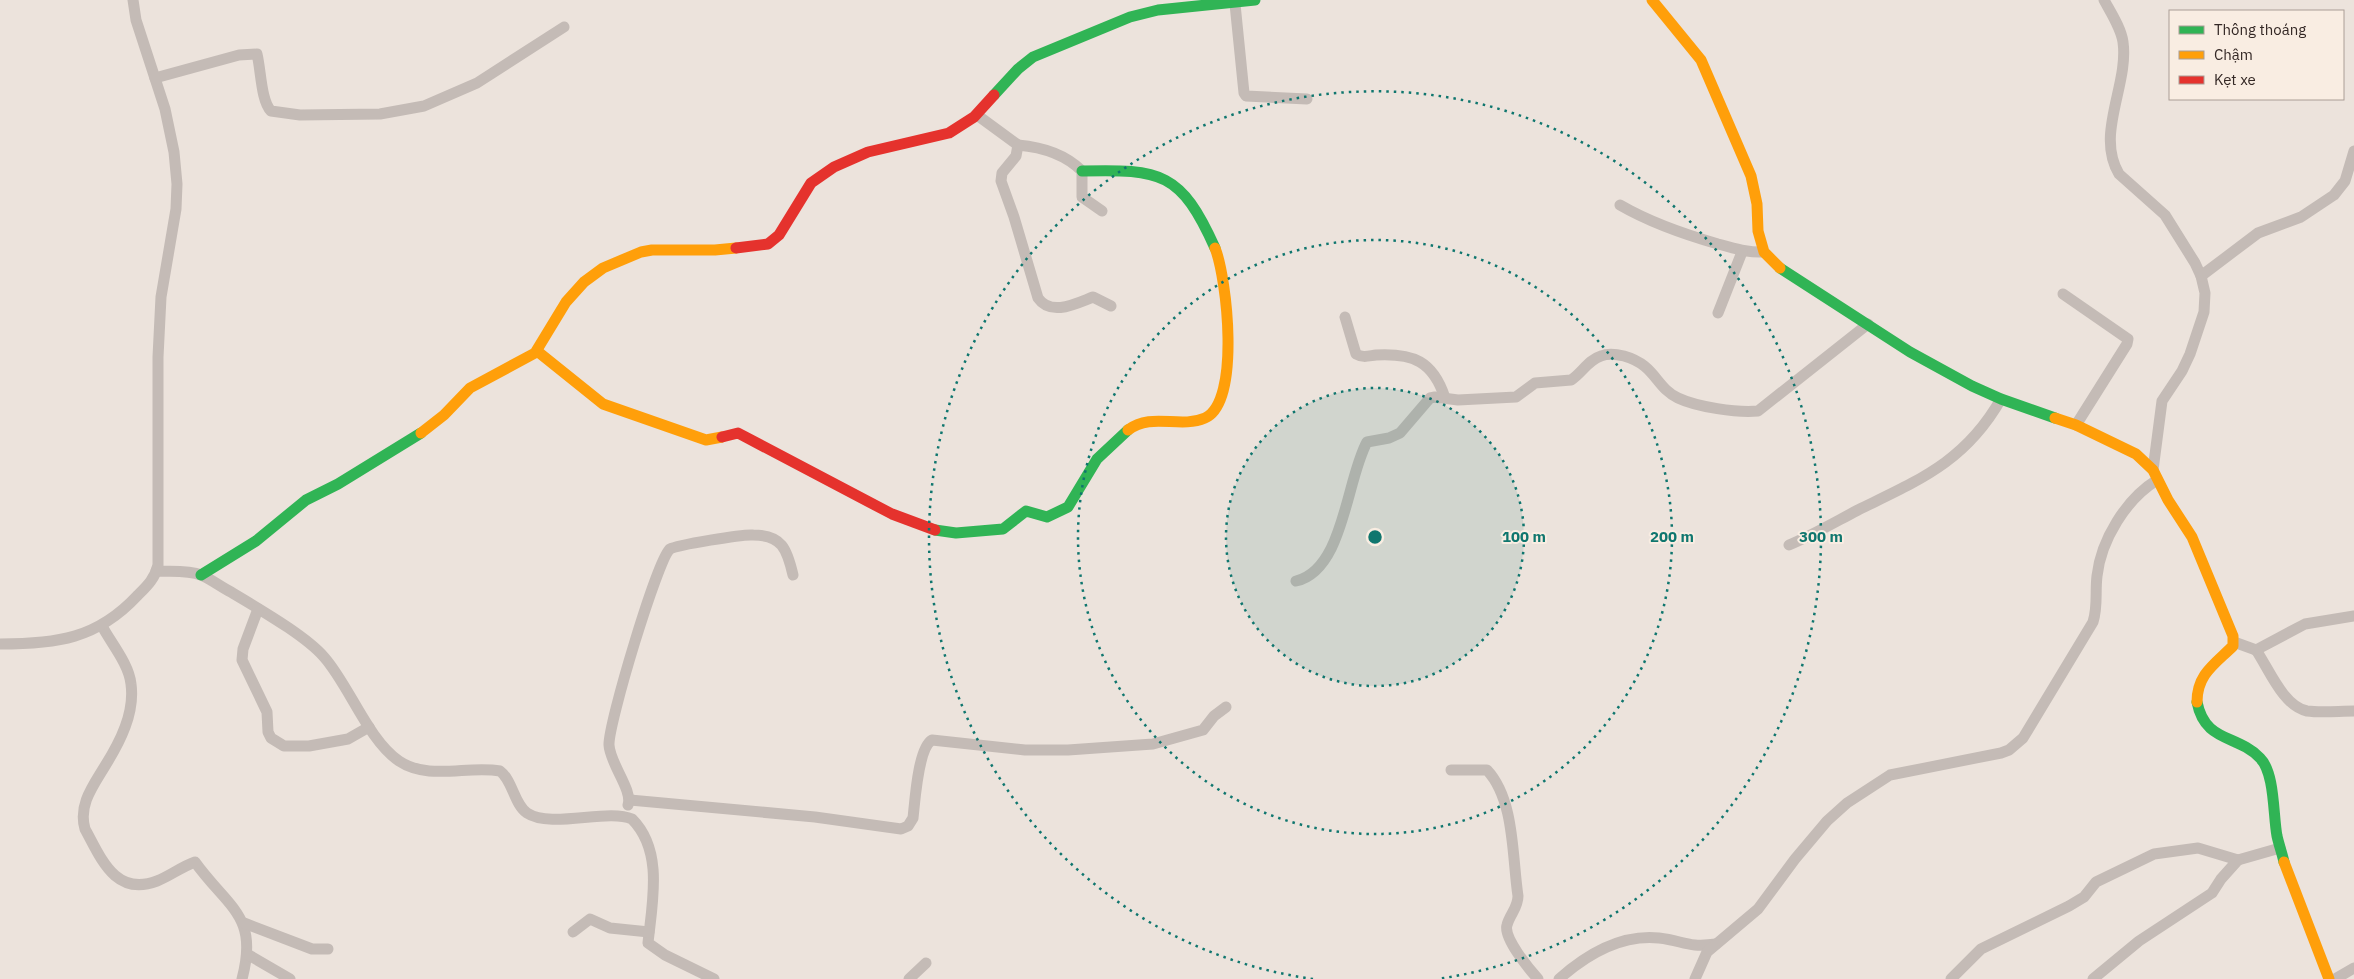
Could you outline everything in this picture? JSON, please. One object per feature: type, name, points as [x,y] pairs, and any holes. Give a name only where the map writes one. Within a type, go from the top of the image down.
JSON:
[{"type":"street","points":[[0,644],[35,644],[65,639],[102,626],[125,609],[151,581],[156,571],[158,558],[158,356],[161,297],[176,209],[177,184],[173,146],[165,108],[136,20],[133,0]]},
{"type":"street","points":[[201,575],[256,541],[306,500],[338,484],[420,433],[444,415],[470,388],[537,351],[566,302],[584,282],[603,268],[641,252],[652,250],[714,250],[768,244],[778,236],[811,183],[834,167],[868,152],[949,133],[963,126],[977,115],[1018,69],[1034,57],[1130,18],[1183,3],[1235,4],[1255,0]]},
{"type":"street","points":[[1652,0],[1701,60],[1751,176],[1758,231],[1764,252],[1781,269],[1931,364],[2001,399],[2076,425],[2136,454],[2155,475],[2192,536],[2234,642],[2229,650],[2203,676],[2197,693],[2198,714],[2203,726],[2251,749],[2264,760],[2272,781],[2277,838],[2290,881],[2329,979]]},
{"type":"street","points":[[1695,979],[1703,959],[1716,944],[1758,909],[1795,859],[1827,821],[1847,803],[1875,783],[1902,772],[1948,765],[2001,753],[2009,750],[2023,738],[2093,622],[2097,605],[2097,578],[2100,560],[2108,539],[2155,475],[2162,401],[2185,366],[2204,312],[2204,293],[2201,276],[2165,215],[2119,174],[2115,168],[2111,145],[2112,129],[2124,51],[2123,40],[2104,0]]},
{"type":"street","points":[[1235,4],[1244,93],[1246,96],[1307,99]]},
{"type":"street","points":[[155,78],[238,55],[256,54],[262,79],[263,98],[271,111],[300,115],[380,114],[431,104],[477,83],[564,27]]},
{"type":"street","points":[[537,351],[603,404],[706,440],[717,440],[733,433],[744,436],[892,514],[935,530],[956,533],[1003,529],[1012,524],[1026,511],[1047,517],[1070,505],[1103,452],[1134,425],[1148,419],[1196,421],[1214,412],[1218,406],[1227,369],[1228,335],[1222,268],[1209,237],[1183,193],[1168,180],[1143,172],[1082,171],[1072,163],[1039,147],[1018,145],[977,115]]},
{"type":"street","points":[[1018,145],[1016,156],[1002,173],[1001,181],[1040,302],[1053,307],[1071,306],[1093,298],[1111,306]]},
{"type":"street","points":[[2201,276],[2258,233],[2301,217],[2334,195],[2345,180],[2354,152]]},
{"type":"street","points":[[1082,171],[1082,198],[1102,211]]},
{"type":"street","points":[[1620,205],[1657,224],[1742,252],[1764,252]]},
{"type":"street","points":[[1718,313],[1742,252]]},
{"type":"street","points":[[2063,294],[2128,339],[2127,344],[2076,425]]},
{"type":"street","points":[[1345,317],[1356,354],[1364,357],[1391,355],[1416,359],[1436,376],[1445,398]]},
{"type":"street","points":[[1296,581],[1307,578],[1318,569],[1332,547],[1354,476],[1367,442],[1390,438],[1400,433],[1430,398],[1458,400],[1516,397],[1535,383],[1571,380],[1589,362],[1608,354],[1620,355],[1641,362],[1677,398],[1717,408],[1749,412],[1758,411],[1868,324]]},
{"type":"street","points":[[1789,545],[1893,493],[1952,459],[1983,425],[2001,399]]},
{"type":"street","points":[[624,816],[630,800],[610,750],[611,729],[646,609],[668,553],[676,547],[736,536],[766,536],[775,538],[785,550],[793,575]]},
{"type":"street","points":[[156,571],[201,575],[258,609],[311,645],[324,657],[369,727],[392,755],[410,766],[431,770],[500,771],[507,778],[523,809],[532,815],[583,819],[624,816],[636,823],[642,833],[653,866],[648,943],[665,955],[714,979]]},
{"type":"street","points":[[258,609],[243,649],[242,660],[267,712],[268,732],[271,738],[284,746],[295,748],[348,739],[369,727]]},
{"type":"street","points":[[2256,650],[2306,624],[2354,616]]},
{"type":"street","points":[[102,626],[130,678],[131,702],[125,727],[88,794],[83,822],[108,871],[125,882],[148,883],[157,881],[195,862],[244,923],[312,949],[328,950]]},
{"type":"street","points":[[2234,642],[2256,650],[2270,670],[2278,687],[2293,704],[2307,711],[2354,711]]},
{"type":"street","points":[[630,800],[815,817],[901,829],[908,826],[912,818],[922,759],[925,748],[932,740],[1034,750],[1068,750],[1153,744],[1203,730],[1214,716],[1226,708]]},
{"type":"street","points":[[1451,770],[1487,770],[1502,797],[1510,824],[1518,896],[1518,903],[1506,929],[1527,967],[1538,979]]},
{"type":"street","points":[[1951,979],[1981,949],[2069,906],[2084,897],[2096,882],[2154,854],[2198,848],[2238,860]]},
{"type":"street","points":[[2093,979],[2139,941],[2212,893],[2221,879],[2238,860],[2280,848]]},
{"type":"street","points":[[573,932],[590,919],[610,928],[649,932]]},
{"type":"street","points":[[242,979],[247,954],[244,923]]},
{"type":"street","points":[[1559,979],[1591,954],[1622,942],[1650,938],[1690,946],[1716,944]]},
{"type":"street","points":[[247,954],[290,979]]},
{"type":"street","points":[[910,979],[926,963]]},
{"type":"street","points":[[2335,979],[2354,968]]},
{"type":"traffic: fast","points":[[994,95],[1018,69],[1033,57],[1130,17],[1158,10],[1255,0]]},
{"type":"traffic: fast","points":[[1082,171],[1150,174],[1165,180],[1179,190],[1191,204],[1215,248]]},
{"type":"traffic: fast","points":[[1780,268],[1910,352],[1972,386],[2001,399],[2055,418]]},
{"type":"traffic: fast","points":[[935,530],[956,533],[1003,529],[1026,511],[1047,517],[1068,507],[1097,459],[1128,430]]},
{"type":"traffic: fast","points":[[201,575],[256,541],[306,500],[338,484],[421,433]]},
{"type":"traffic: fast","points":[[2197,702],[2201,715],[2207,725],[2214,731],[2251,750],[2265,765],[2271,784],[2277,836],[2284,862]]},
{"type":"traffic: slow","points":[[1652,0],[1701,60],[1751,176],[1757,204],[1758,231],[1764,252],[1780,268]]},
{"type":"traffic: slow","points":[[421,433],[444,415],[470,388],[535,353],[566,302],[584,282],[603,268],[641,252],[652,250],[736,248]]},
{"type":"traffic: slow","points":[[1128,430],[1146,422],[1195,421],[1205,418],[1216,407],[1223,389],[1227,365],[1228,338],[1224,285],[1215,248]]},
{"type":"traffic: slow","points":[[537,351],[603,404],[706,440],[722,437]]},
{"type":"traffic: slow","points":[[2055,418],[2076,425],[2136,454],[2153,470],[2168,500],[2192,537],[2233,636],[2233,646],[2208,670],[2200,684],[2197,702]]},
{"type":"traffic: slow","points":[[2284,862],[2329,979]]},
{"type":"traffic: jam","points":[[736,248],[768,244],[779,235],[811,183],[834,167],[868,152],[949,133],[974,117],[994,95]]},
{"type":"traffic: jam","points":[[722,437],[738,433],[892,514],[935,530]]}]
